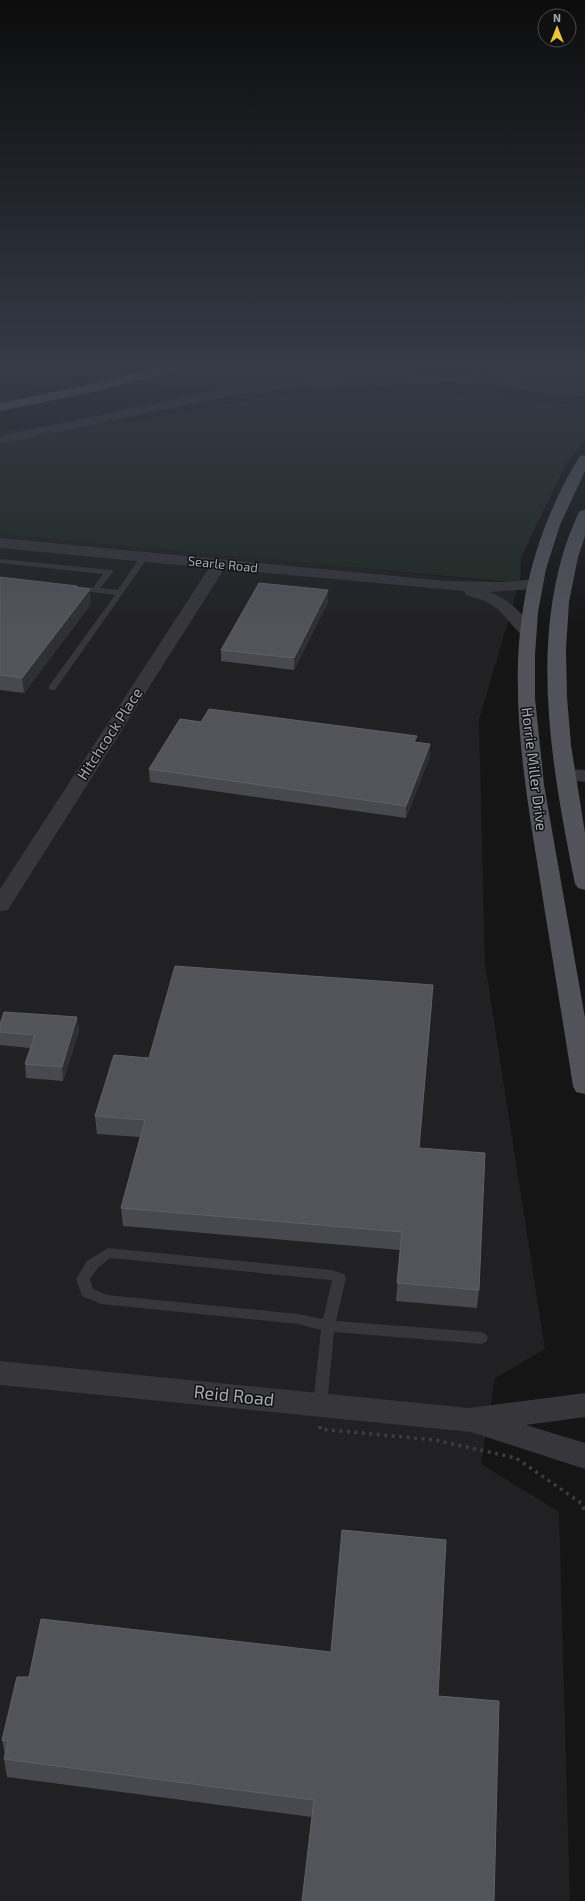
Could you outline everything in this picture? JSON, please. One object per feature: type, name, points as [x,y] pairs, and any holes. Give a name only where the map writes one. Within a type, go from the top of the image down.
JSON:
[{"type":"main road","name":"Horrie Miller Drive","points":[[585,459],[578,470],[552,524],[534,584],[527,631],[524,672],[526,716],[534,786],[585,1086]]},
{"type":"main road","name":"Horrie Miller Drive","points":[[585,514],[573,548],[561,596],[559,625],[558,716],[566,775],[585,884]]},
{"type":"street","name":"Searle Road","points":[[0,543],[220,563],[446,586],[507,587],[534,584]]},
{"type":"street","name":"Hitchcock Place","points":[[0,905],[220,563]]},
{"type":"street","name":"Searle Road","points":[[446,586],[486,595],[506,605],[527,631]]},
{"type":"street","points":[[566,775],[585,776]]},
{"type":"street","name":"Reid Road","points":[[0,1374],[469,1420],[585,1456]]},
{"type":"street","name":"Reid Road","points":[[469,1420],[585,1405]]},
{"type":"lane","points":[[52,688],[145,556]]},
{"type":"lane","points":[[0,561],[109,572],[95,590]]},
{"type":"lane","points":[[64,587],[120,593]]},
{"type":"lane","points":[[320,1405],[328,1326],[339,1278],[332,1275],[108,1253],[92,1265],[83,1278],[87,1292],[106,1300],[276,1316],[298,1319],[328,1326],[481,1338]]},
{"type":"path","points":[[320,1405],[320,1429],[435,1440],[516,1458],[581,1503],[585,1511]]},
{"type":"shaded area","points":[[0,456],[282,456],[228,555],[519,584],[479,720],[485,964],[545,1349],[495,1378],[481,1464],[559,1512],[570,1901],[0,1901]]},
{"type":"shaded area","points":[[0,456],[573,456],[566,464],[521,557],[520,583],[0,534]]},
{"type":"building","points":[[0,577],[77,586],[75,587],[90,589],[22,678],[0,675]]},
{"type":"building","points":[[259,583],[328,590],[294,658],[221,650]]},
{"type":"building","points":[[209,709],[417,736],[414,742],[430,744],[406,806],[149,769],[180,719],[201,722]]},
{"type":"building","points":[[175,966],[433,985],[419,1148],[485,1153],[479,1290],[397,1283],[402,1232],[121,1208],[145,1120],[95,1116],[114,1055],[149,1058]]},
{"type":"building","points":[[4,1012],[77,1017],[62,1067],[25,1064],[35,1035],[0,1032],[0,1024]]},
{"type":"building","points":[[342,1530],[446,1540],[438,1696],[499,1701],[494,1901],[302,1901],[314,1800],[4,1759],[8,1741],[2,1740],[17,1677],[29,1677],[41,1619],[331,1652]]}]
